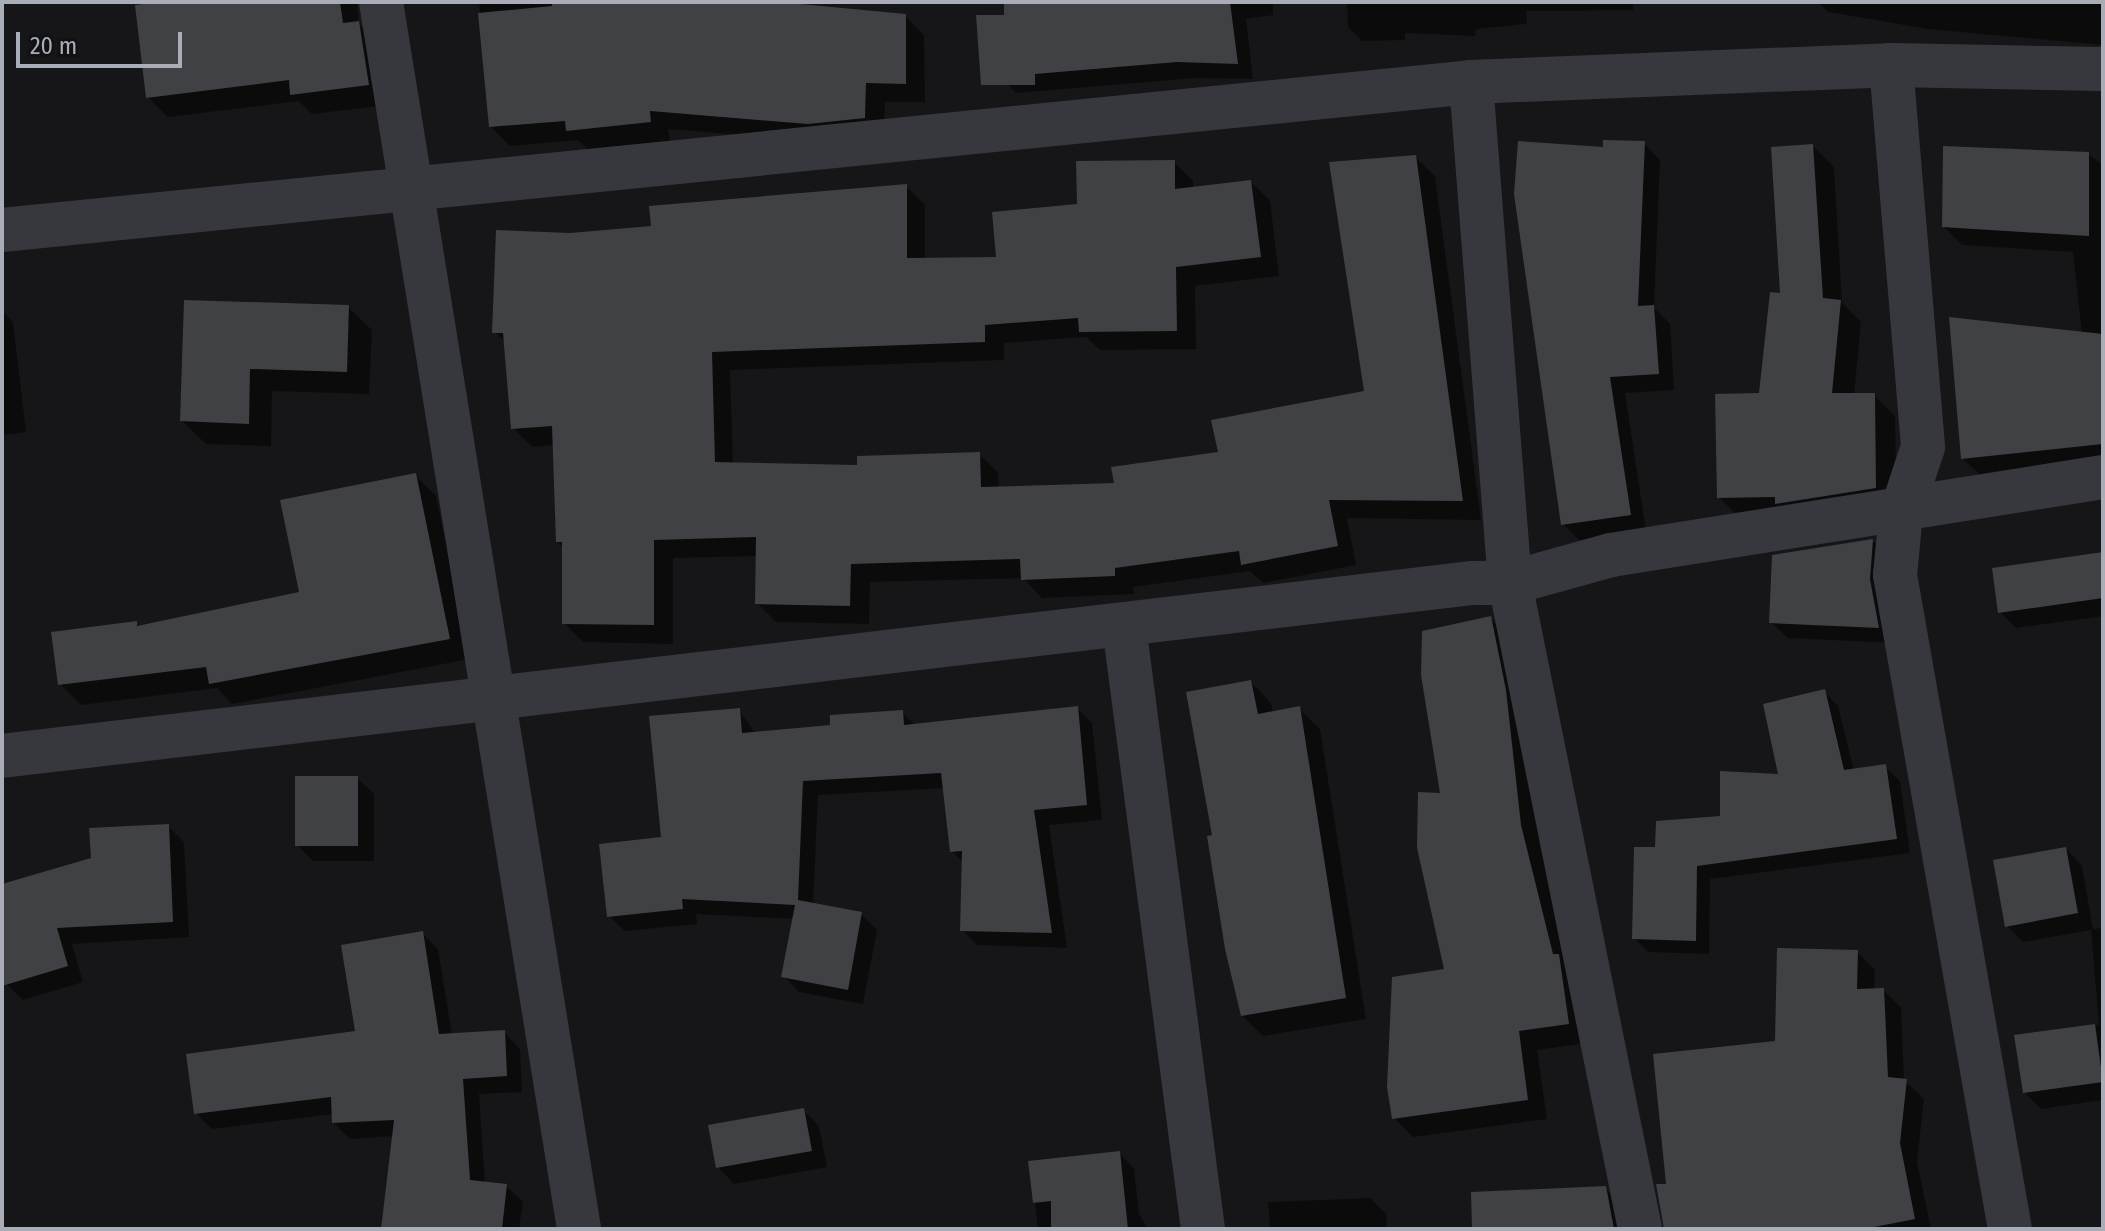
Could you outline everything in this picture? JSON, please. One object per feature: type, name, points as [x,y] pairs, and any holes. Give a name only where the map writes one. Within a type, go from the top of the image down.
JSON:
[{"type":"street","points":[[381,2],[579,1229]]},
{"type":"street","points":[[2,230],[1471,82],[1891,65],[2103,69]]},
{"type":"street","points":[[1891,65],[1923,447],[1901,513],[1895,575],[2010,1229]]},
{"type":"street","points":[[1471,82],[1510,583],[1640,1229]]},
{"type":"street","points":[[2,756],[494,701],[1473,583],[1510,583],[1611,555],[1810,521],[1901,513],[2103,477]]},
{"type":"street","points":[[1124,626],[1203,1229]]},
{"type":"building","points":[[159,2],[340,2],[343,23],[359,21],[369,85],[290,95],[289,80],[146,98],[135,5]]},
{"type":"building","points":[[552,2],[779,2],[906,14],[906,84],[866,83],[865,118],[808,124],[650,111],[651,122],[566,131],[565,121],[489,127],[478,13],[552,6]]},
{"type":"building","points":[[1004,2],[1230,2],[1238,64],[1177,62],[1035,74],[1035,85],[981,85],[976,15],[1004,15]]},
{"type":"building","points":[[1603,140],[1645,141],[1638,306],[1654,305],[1659,374],[1610,377],[1631,515],[1561,525],[1514,194],[1518,141],[1603,147]]},
{"type":"building","points":[[1813,144],[1823,298],[1841,300],[1832,393],[1875,393],[1876,488],[1775,504],[1775,497],[1717,498],[1715,394],[1759,393],[1770,292],[1780,293],[1771,147]]},
{"type":"building","points":[[1943,146],[2089,152],[2089,236],[1942,227]]},
{"type":"building","points":[[1416,155],[1463,501],[1329,500],[1338,546],[1241,565],[1239,551],[1115,568],[1115,576],[1021,580],[1020,559],[851,564],[850,606],[755,604],[756,537],[654,540],[654,625],[562,624],[562,542],[556,542],[552,426],[511,429],[503,333],[492,333],[496,230],[570,233],[651,226],[649,206],[907,184],[907,258],[996,257],[992,212],[1077,204],[1076,161],[1175,160],[1175,189],[1251,180],[1261,257],[1176,267],[1177,331],[1079,332],[1078,318],[985,325],[985,342],[712,352],[715,462],[857,465],[857,456],[980,452],[981,487],[1114,483],[1111,467],[1218,452],[1211,420],[1364,391],[1329,162]]},
{"type":"building","points":[[184,300],[349,305],[347,372],[250,369],[249,424],[180,421]]},
{"type":"building","points":[[1949,317],[2103,334],[2103,444],[1961,459]]},
{"type":"building","points":[[416,473],[450,639],[209,684],[206,667],[58,685],[51,632],[137,621],[137,626],[299,592],[280,500]]},
{"type":"building","points":[[1873,539],[1870,579],[1879,628],[1769,623],[1772,555]]},
{"type":"building","points":[[2103,552],[2103,598],[1998,613],[1992,568]]},
{"type":"building","points":[[1491,616],[1506,690],[1521,825],[1553,954],[1559,954],[1569,1024],[1519,1031],[1528,1100],[1392,1119],[1387,1087],[1392,977],[1444,969],[1417,848],[1418,792],[1440,793],[1421,675],[1422,631]]},
{"type":"building","points":[[1251,680],[1258,714],[1300,706],[1346,998],[1241,1016],[1225,949],[1207,836],[1212,835],[1186,692]]},
{"type":"building","points":[[1825,689],[1844,770],[1886,764],[1897,839],[1697,866],[1696,941],[1632,939],[1634,847],[1655,847],[1656,821],[1720,816],[1720,771],[1778,774],[1763,704]]},
{"type":"building","points":[[1078,706],[1087,805],[1034,810],[1052,933],[960,931],[962,851],[950,852],[941,773],[803,781],[798,900],[862,912],[848,990],[781,977],[795,905],[682,899],[683,909],[607,917],[599,844],[661,837],[649,716],[740,708],[742,733],[830,725],[830,715],[903,710],[904,725]]},
{"type":"building","points":[[295,776],[358,776],[358,846],[295,846]]},
{"type":"building","points":[[169,824],[173,922],[57,928],[68,966],[2,986],[2,884],[91,858],[89,828]]},
{"type":"building","points":[[2066,847],[2078,913],[2005,927],[1993,860]]},
{"type":"building","points":[[423,931],[439,1034],[505,1030],[507,1076],[463,1079],[470,1180],[507,1184],[502,1229],[381,1229],[394,1120],[332,1123],[331,1097],[194,1114],[186,1054],[355,1031],[341,945]]},
{"type":"building","points":[[1777,948],[1858,950],[1857,989],[1884,988],[1888,1077],[1907,1079],[1900,1143],[1915,1219],[1864,1229],[1664,1229],[1656,1184],[1666,1184],[1653,1054],[1775,1041]]},
{"type":"building","points":[[2095,1024],[2103,1082],[2023,1093],[2014,1035]]},
{"type":"building","points":[[804,1108],[812,1151],[716,1168],[708,1125]]},
{"type":"building","points":[[1120,1151],[1128,1229],[1051,1229],[1051,1201],[1033,1203],[1028,1161]]},
{"type":"building","points":[[1606,1186],[1614,1229],[1472,1229],[1471,1192]]}]
